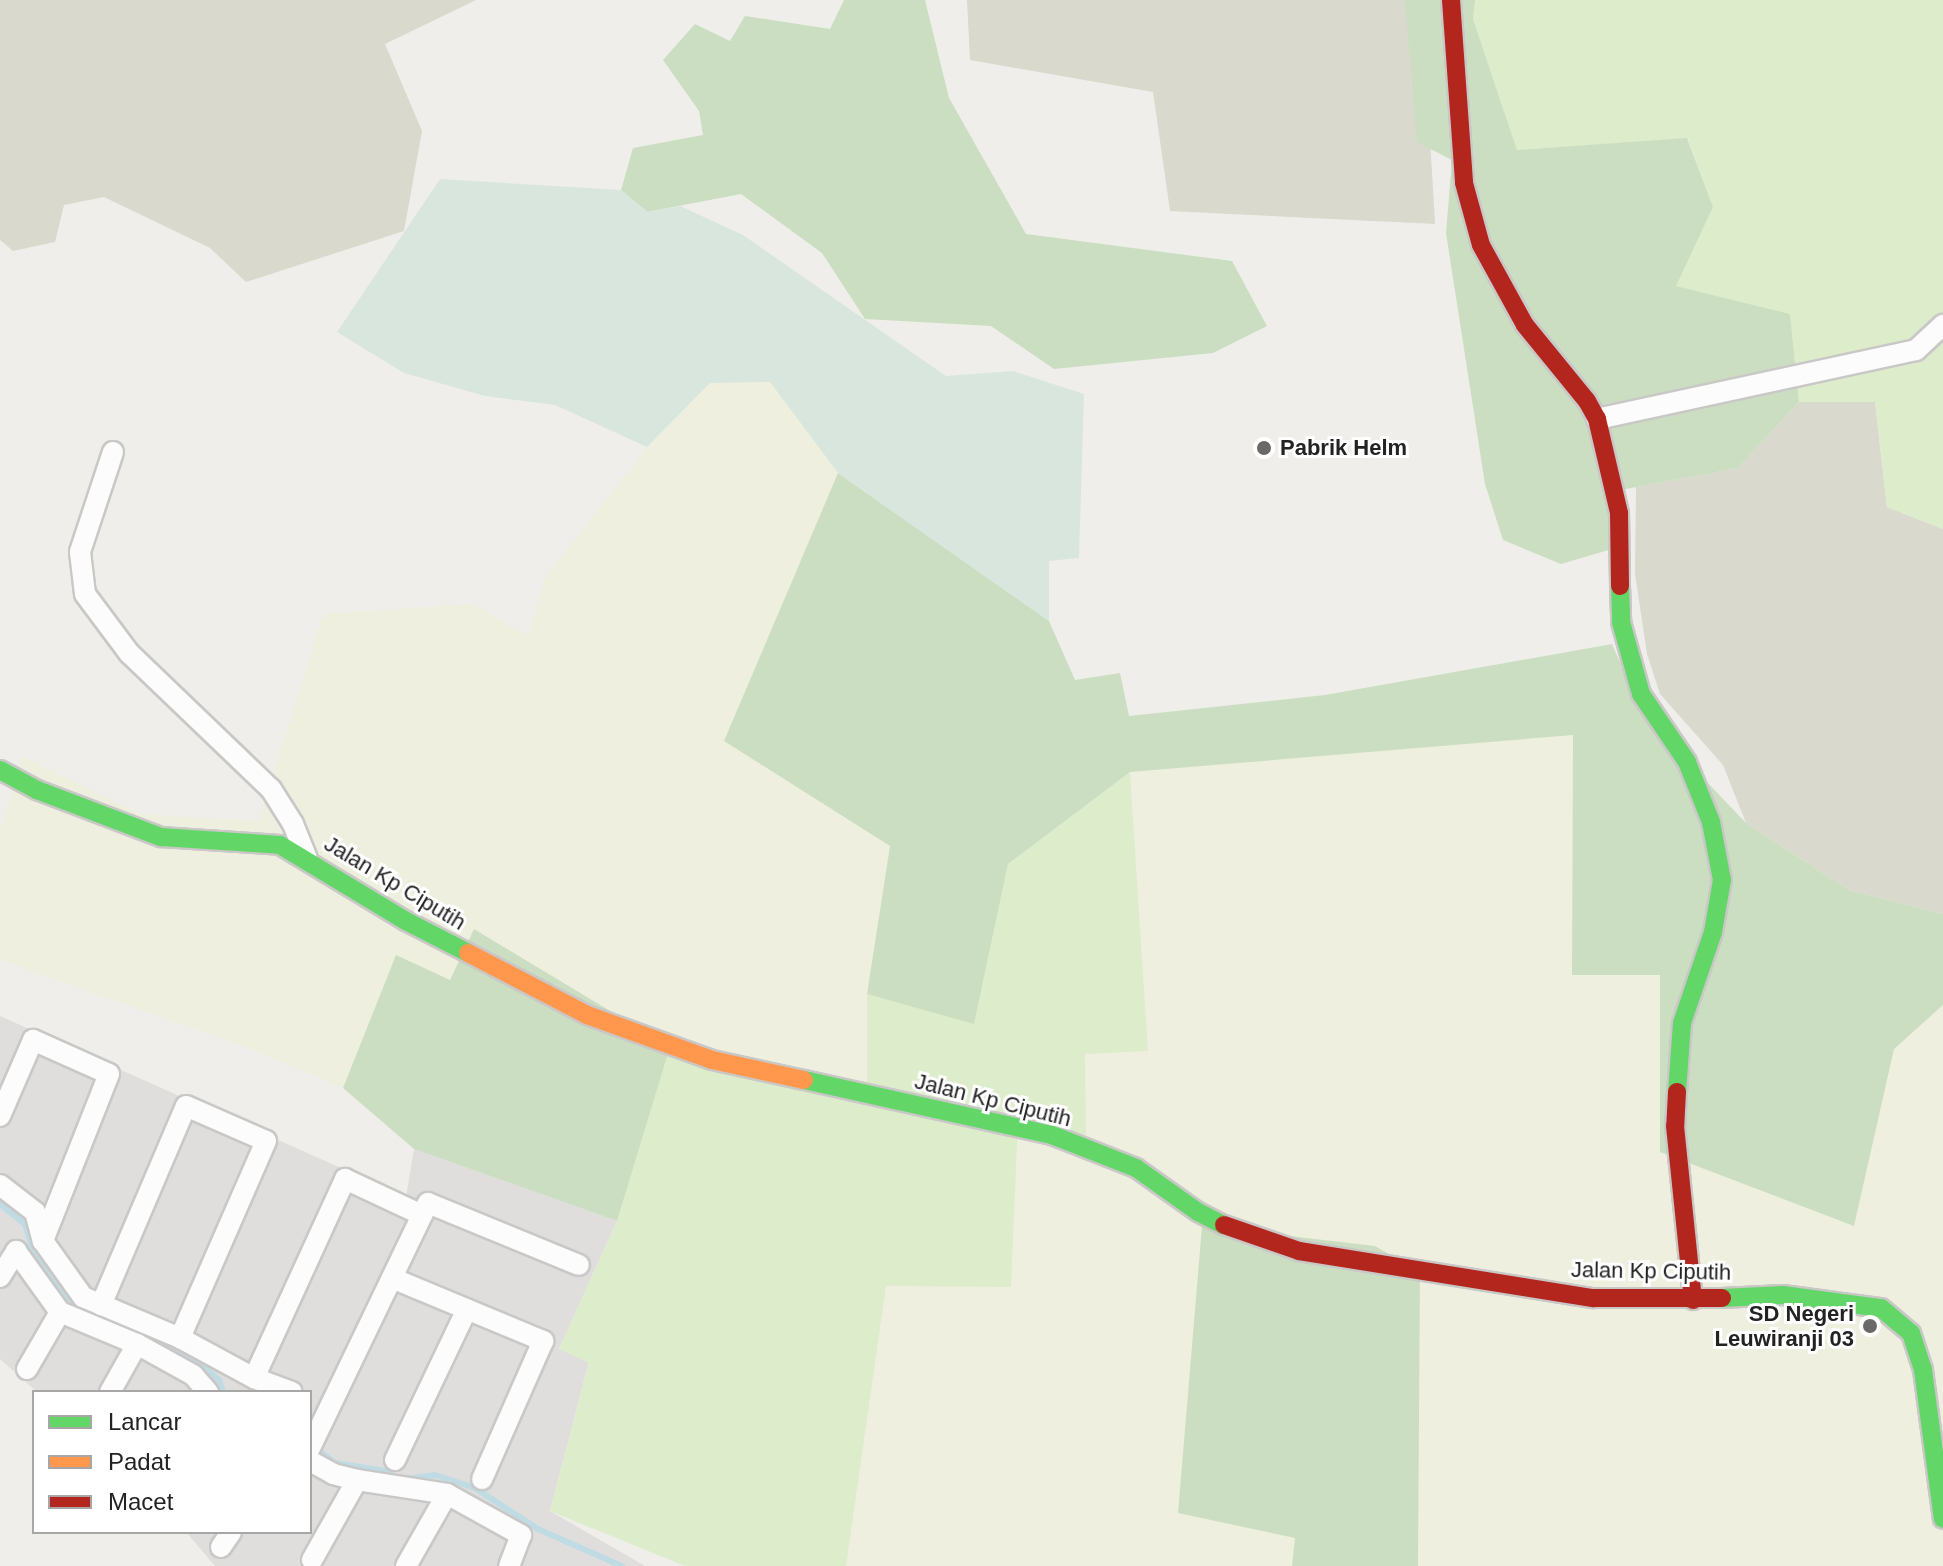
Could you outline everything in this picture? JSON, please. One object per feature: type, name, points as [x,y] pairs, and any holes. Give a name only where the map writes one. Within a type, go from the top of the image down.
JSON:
[{"type":"street","points":[[1451,0],[1464,183],[1481,245],[1525,325],[1587,401],[1597,419],[1614,480],[1619,513],[1621,622],[1641,694],[1687,762],[1711,822],[1722,880],[1713,932],[1682,1023],[1675,1126],[1693,1300]]},
{"type":"street","points":[[1597,419],[1916,350],[1943,325]]},
{"type":"street","points":[[113,452],[80,552],[85,594],[129,653],[271,789],[293,824],[307,858]]},
{"type":"street","name":"Jalan Kp Ciputih","points":[[0,770],[37,790],[161,837],[280,845],[307,858],[406,921],[587,1015],[712,1060],[1052,1135],[1136,1168],[1198,1212],[1241,1234],[1299,1251],[1594,1298],[1693,1300],[1783,1295],[1851,1301],[1881,1308],[1911,1333],[1923,1370],[1935,1480],[1943,1519]]},
{"type":"street","points":[[0,1116],[33,1040],[109,1074],[43,1241]]},
{"type":"street","points":[[101,1305],[186,1106],[266,1141],[180,1338]]},
{"type":"street","points":[[254,1378],[345,1179],[422,1215]]},
{"type":"street","points":[[0,1185],[35,1212],[43,1241],[83,1297],[180,1338],[254,1378],[287,1390]]},
{"type":"street","points":[[313,1442],[428,1203],[579,1265]]},
{"type":"street","points":[[0,1277],[16,1251],[60,1312],[137,1344],[193,1375],[206,1390]]},
{"type":"street","points":[[392,1278],[543,1341],[482,1479]]},
{"type":"street","points":[[395,1460],[467,1309]]},
{"type":"street","points":[[27,1369],[60,1312]]},
{"type":"street","points":[[111,1390],[137,1344]]},
{"type":"street","points":[[312,1399],[330,1406]]},
{"type":"street","points":[[312,1462],[333,1474],[357,1480],[447,1494],[521,1535],[514,1564]]},
{"type":"street","points":[[312,1560],[357,1480]]},
{"type":"street","points":[[406,1566],[447,1494]]},
{"type":"shaded area","points":[[0,0],[476,0],[385,44],[422,131],[404,231],[246,282],[210,248],[104,197],[64,205],[55,242],[13,251],[0,240]]},
{"type":"shaded area","points":[[967,0],[1422,0],[1435,224],[1170,211],[1153,92],[970,60]]},
{"type":"shaded area","points":[[440,179],[621,190],[648,212],[680,206],[743,235],[946,376],[1013,371],[1084,394],[1079,558],[1049,561],[1049,621],[838,473],[770,382],[710,383],[647,447],[555,405],[485,396],[404,373],[337,332]]},
{"type":"shaded area","points":[[1799,402],[1875,402],[1887,507],[1943,529],[1943,914],[1849,890],[1746,823],[1723,765],[1660,694],[1647,654],[1635,574],[1636,487],[1738,468]]},
{"type":"shaded area","points":[[0,1016],[406,1197],[414,1149],[617,1221],[559,1349],[589,1362],[550,1511],[645,1566],[215,1566],[188,1534],[312,1534],[312,1390],[35,1390],[0,1359]]},
{"type":"green space","points":[[844,0],[925,0],[949,98],[1026,234],[1232,261],[1267,326],[1213,353],[1054,369],[991,326],[865,319],[822,253],[741,194],[647,212],[621,190],[633,148],[703,135],[699,111],[663,60],[695,24],[730,41],[745,16],[830,29]]},
{"type":"green space","points":[[1405,0],[1475,0],[1473,19],[1517,150],[1687,138],[1713,207],[1676,286],[1790,314],[1799,402],[1738,468],[1615,491],[1619,547],[1561,564],[1503,540],[1485,484],[1446,233],[1452,160],[1417,142]]},
{"type":"green space","points":[[1475,0],[1943,0],[1943,529],[1887,507],[1875,402],[1799,402],[1790,314],[1675,286],[1713,207],[1688,139],[1517,150],[1473,19]]},
{"type":"green space","points":[[771,382],[838,473],[724,741],[890,846],[867,994],[867,1088],[670,1047],[474,929],[450,980],[396,956],[343,1088],[249,1048],[0,960],[0,833],[22,756],[141,814],[259,821],[323,614],[474,604],[528,636],[545,578],[647,447],[710,383]]},
{"type":"green space","points":[[838,473],[1049,621],[1075,680],[1120,673],[1129,716],[1325,695],[1612,644],[1643,715],[1746,823],[1849,890],[1943,914],[1943,1005],[1894,1049],[1854,1226],[1660,1152],[1660,975],[1572,975],[1573,735],[1130,772],[1008,864],[974,1024],[867,994],[890,846],[724,741]]},
{"type":"green space","points":[[1574,734],[1572,974],[1660,975],[1660,1152],[1854,1225],[1894,1049],[1943,1005],[1943,1566],[1418,1566],[1420,1272],[1296,1538],[1292,1566],[846,1566],[886,1285],[1018,1120],[1085,1054],[1148,1050],[1130,772]]},
{"type":"green space","points":[[1130,772],[1148,1051],[1085,1054],[1086,1135],[1018,1120],[1011,1287],[886,1286],[846,1566],[685,1566],[550,1511],[589,1363],[559,1349],[617,1221],[670,1047],[867,1087],[867,994],[974,1023],[1008,864]]},
{"type":"green space","points":[[474,929],[670,1047],[617,1221],[414,1149],[343,1088],[396,955],[450,980]]},
{"type":"green space","points":[[1202,1226],[1375,1246],[1420,1272],[1418,1566],[1292,1566],[1295,1538],[1178,1513]]},
{"type":"waterway","points":[[0,1204],[25,1224],[32,1248],[72,1305],[136,1330],[205,1368],[219,1380],[222,1390]]},
{"type":"waterway","points":[[313,1446],[335,1463],[391,1472],[394,1480]]},
{"type":"waterway","points":[[404,1479],[435,1475],[475,1488],[538,1529],[622,1566]]},
{"type":"traffic: fast","points":[[1620,586],[1621,622],[1641,694],[1687,762],[1711,822],[1722,880],[1713,932],[1682,1023],[1677,1092]]},
{"type":"traffic: fast","points":[[0,770],[37,790],[161,837],[280,845],[406,921],[468,953]]},
{"type":"traffic: fast","points":[[804,1080],[1052,1135],[1136,1168],[1198,1212],[1224,1225]]},
{"type":"traffic: fast","points":[[1722,1298],[1783,1295],[1881,1308],[1911,1333],[1923,1370],[1943,1519]]},
{"type":"traffic: slow","points":[[468,953],[587,1015],[712,1060],[804,1080]]},
{"type":"traffic: jam","points":[[1451,0],[1464,183],[1481,245],[1525,325],[1587,401],[1597,419],[1619,513],[1620,586]]},
{"type":"traffic: jam","points":[[1677,1092],[1675,1126],[1693,1300]]},
{"type":"traffic: jam","points":[[1224,1225],[1299,1251],[1594,1298],[1722,1298]]},
{"type":"place","name":"Pabrik Helm","points":[[1264,448]]},
{"type":"place","name":"SD Negeri Leuwiranji 03","points":[[1870,1326]]}]
